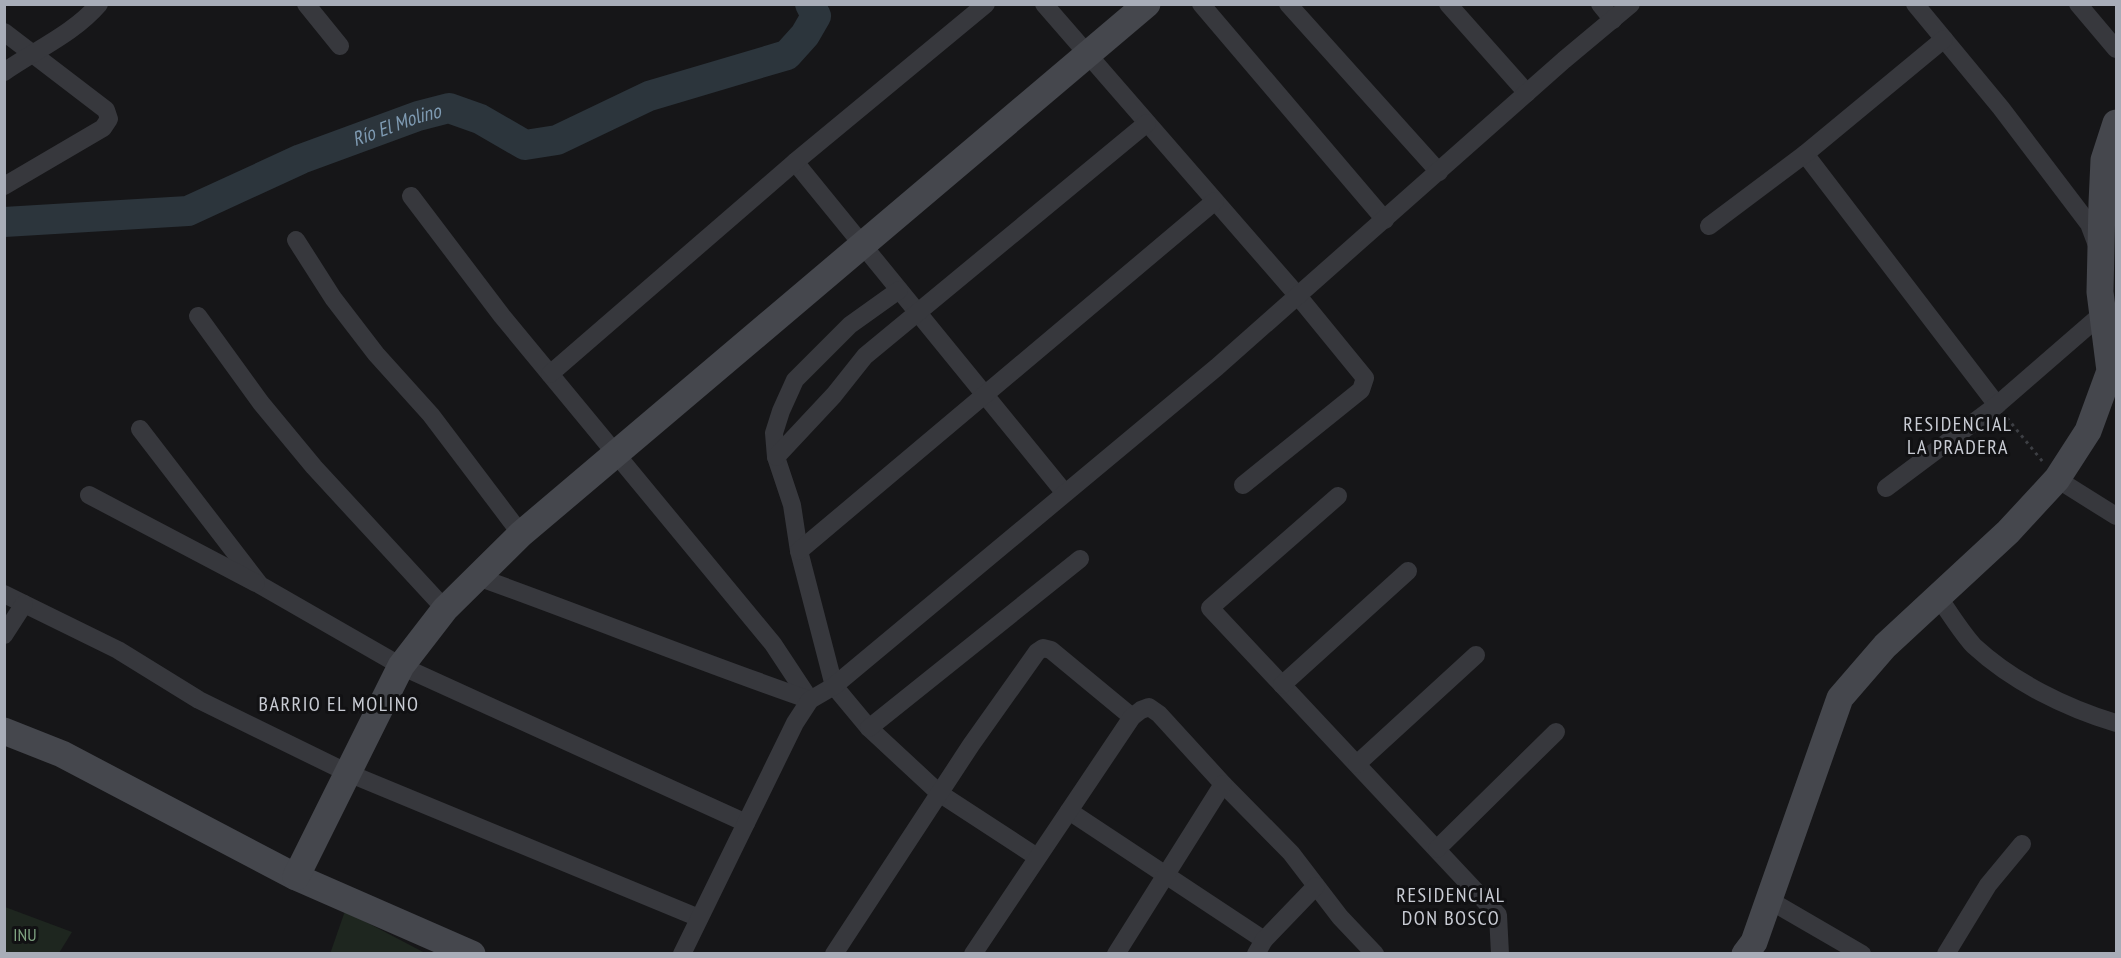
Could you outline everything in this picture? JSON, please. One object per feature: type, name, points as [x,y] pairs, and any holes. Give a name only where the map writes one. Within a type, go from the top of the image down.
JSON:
[{"type":"street","points":[[4,72],[30,53],[82,24],[99,4]]},
{"type":"street","points":[[306,4],[340,46]]},
{"type":"street","points":[[550,374],[795,162],[986,4]]},
{"type":"street","points":[[1044,4],[1298,296],[1365,378],[1361,390],[1349,401],[1243,485]]},
{"type":"street","points":[[296,877],[401,666],[445,609],[475,576],[521,534],[1148,4]]},
{"type":"street","points":[[1201,4],[1385,220]]},
{"type":"street","points":[[1288,4],[1440,172]]},
{"type":"street","points":[[1448,4],[1527,93]]},
{"type":"street","points":[[1600,4],[1613,20]]},
{"type":"street","points":[[682,954],[795,723],[810,700],[834,686],[1298,296],[1631,4]]},
{"type":"street","points":[[1915,4],[2089,224],[2101,258]]},
{"type":"street","points":[[2078,4],[2116,49]]},
{"type":"street","points":[[4,32],[106,110],[108,119],[103,128],[4,186]]},
{"type":"street","points":[[1709,226],[1805,154],[1944,39]]},
{"type":"street","points":[[776,457],[834,395],[866,356],[916,311],[1147,123]]},
{"type":"street","points":[[1745,954],[1754,942],[1840,698],[1885,646],[2008,532],[2057,479],[2088,431],[2110,371],[2100,292],[2104,160],[2116,123]]},
{"type":"street","points":[[1805,154],[1997,405]]},
{"type":"street","points":[[795,162],[1064,492]]},
{"type":"street","points":[[411,196],[502,316],[773,644],[810,700]]},
{"type":"street","points":[[799,551],[1215,201]]},
{"type":"street","points":[[296,240],[333,298],[376,354],[431,415],[521,534]]},
{"type":"street","points":[[899,290],[850,325],[795,380],[774,433],[776,457],[792,505],[799,551],[834,686],[869,728],[939,793],[1037,857]]},
{"type":"street","points":[[1886,488],[1997,405],[2103,313]]},
{"type":"street","points":[[198,316],[261,403],[314,467],[445,609]]},
{"type":"street","points":[[140,429],[260,585]]},
{"type":"street","points":[[2057,479],[2116,516]]},
{"type":"street","points":[[89,495],[260,585],[401,666],[746,823]]},
{"type":"street","points":[[1338,496],[1210,608],[1498,915],[1500,954]]},
{"type":"street","points":[[869,728],[1080,559]]},
{"type":"street","points":[[1282,685],[1408,571]]},
{"type":"street","points":[[475,576],[574,611],[720,669],[810,700]]},
{"type":"street","points":[[4,594],[118,650],[199,700],[348,773],[699,918]]},
{"type":"street","points":[[1938,597],[1974,645],[2016,678],[2063,702],[2116,723]]},
{"type":"street","points":[[4,635],[24,604]]},
{"type":"street","points":[[834,954],[939,793],[1030,661],[1043,648],[1051,650],[1132,717]]},
{"type":"street","points":[[1357,764],[1476,655]]},
{"type":"street","points":[[973,954],[1132,717],[1141,710],[1149,708],[1159,714],[1291,853],[1340,917],[1375,954]]},
{"type":"street","points":[[4,731],[62,754],[296,877],[472,954]]},
{"type":"street","points":[[1437,849],[1556,732]]},
{"type":"street","points":[[1116,954],[1223,784]]},
{"type":"street","points":[[1069,811],[1165,875],[1260,947],[1316,886]]},
{"type":"street","points":[[1946,954],[1988,885],[2022,844]]},
{"type":"street","points":[[1769,900],[1862,954]]},
{"type":"path","points":[[1997,405],[2057,479]]},
{"type":"green space","name":"INU","points":[[5,907],[72,932],[59,953],[5,953]]},
{"type":"green space","points":[[345,911],[425,953],[330,954]]},
{"type":"waterway","name":"Río El Molino","points":[[4,222],[188,211],[301,159],[418,116],[449,108],[480,119],[525,145],[557,140],[649,96],[787,55],[805,35],[816,16],[810,4]]},
{"type":"district","name":"RESIDENCIAL LA PRADERA","points":[[1958,436]]},
{"type":"district","name":"BARRIO EL MOLINO","points":[[339,704]]},
{"type":"district","name":"RESIDENCIAL DON BOSCO","points":[[1451,906]]}]
